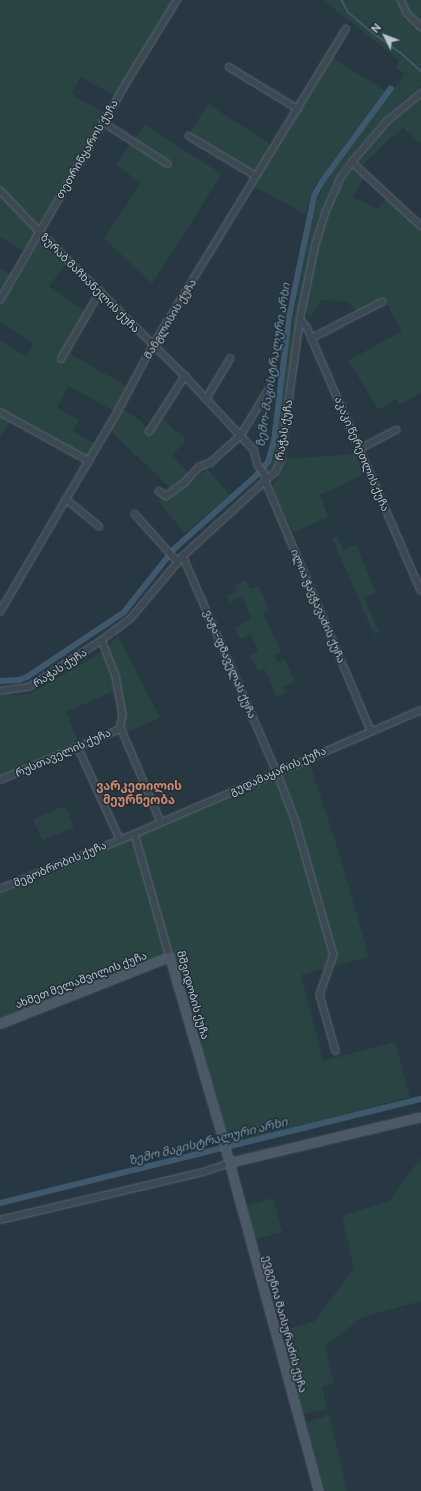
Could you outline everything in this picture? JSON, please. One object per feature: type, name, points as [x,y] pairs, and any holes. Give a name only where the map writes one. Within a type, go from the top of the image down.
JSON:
[{"type":"street","name":"თეთრიწყაროს ქუჩა","points":[[0,300],[103,122],[178,0]]},
{"type":"street","points":[[400,0],[407,13],[421,27]]},
{"type":"street","name":"მანგლისის ქუჩა","points":[[0,612],[118,411],[153,345],[346,29]]},
{"type":"street","points":[[229,67],[298,109]]},
{"type":"street","name":"რაჭას ქუჩა","points":[[0,691],[29,687],[102,640],[131,618],[183,556],[276,471],[280,462],[300,319],[315,246],[325,213],[340,179],[352,162],[387,121],[421,93]]},
{"type":"street","points":[[103,122],[168,164]]},
{"type":"street","points":[[189,136],[256,176]]},
{"type":"street","points":[[352,162],[421,226]]},
{"type":"street","name":"ზურაბ მაჩხანელის ქუჩა","points":[[0,190],[39,231],[185,376],[241,435],[254,450],[258,465]]},
{"type":"street","points":[[61,359],[100,292]]},
{"type":"street","points":[[312,338],[382,302]]},
{"type":"street","name":"აკაკი წერეთლის ქუჩა","points":[[300,319],[307,327],[312,338],[421,590]]},
{"type":"street","points":[[206,399],[230,359]]},
{"type":"street","points":[[149,432],[185,376]]},
{"type":"street","points":[[159,491],[166,496],[185,482],[199,467],[210,463],[241,435],[270,387]]},
{"type":"street","points":[[0,412],[89,461]]},
{"type":"street","points":[[360,449],[396,430]]},
{"type":"street","name":"ილია ჭავჭავაძის ქუჩა","points":[[258,465],[266,479],[371,730]]},
{"type":"street","points":[[66,499],[99,526]]},
{"type":"street","points":[[135,514],[168,549],[178,562]]},
{"type":"street","name":"ვაჟა-ფშაველას ქუჩა","points":[[183,556],[277,772],[296,822],[334,955],[320,995],[336,1051]]},
{"type":"street","points":[[102,640],[116,676],[123,715],[120,729]]},
{"type":"street","name":"გუდამაყარის ქუჩა","points":[[135,834],[371,730],[421,710]]},
{"type":"street","name":"რუსთაველის ქუჩა","points":[[0,780],[120,729],[122,730],[161,822]]},
{"type":"street","points":[[78,747],[120,839]]},
{"type":"street","name":"მეგობრობის ქუჩა","points":[[0,890],[135,834]]},
{"type":"street","name":"მშვიდობის ქუჩა","points":[[135,834],[229,1160]]},
{"type":"street","name":"ახმეთ მელაშვილის ქუჩა","points":[[0,1024],[170,957]]},
{"type":"street","points":[[0,1220],[203,1172],[229,1160],[421,1117]]},
{"type":"street","name":"ევგენია მაისურაძის ქუჩა","points":[[229,1160],[319,1491]]},
{"type":"green space","points":[[0,0],[174,0],[115,96],[81,77],[71,94],[105,113],[38,225],[0,186]]},
{"type":"green space","points":[[323,0],[421,0],[421,85],[386,116],[346,161],[328,194],[317,221],[297,320],[276,464],[268,474],[266,470],[271,460],[277,437],[287,351],[314,206],[326,181],[405,74],[396,68],[399,60]]},
{"type":"green space","points":[[332,57],[385,91],[314,186],[305,214],[253,186]]},
{"type":"green space","points":[[421,97],[421,144],[403,127],[363,164],[359,161],[359,158],[380,132]]},
{"type":"green space","points":[[208,104],[271,145],[252,175],[189,134]]},
{"type":"green space","points":[[144,125],[222,174],[152,284],[104,238],[141,183],[116,165]]},
{"type":"green space","points":[[354,169],[364,177],[353,197],[378,209],[386,198],[421,230],[421,392],[400,405],[396,399],[379,410],[348,361],[402,331],[383,297],[357,311],[346,301],[321,300],[309,318],[305,309],[316,249],[328,211],[344,179],[350,170]]},
{"type":"green space","points":[[0,192],[36,231],[24,251],[0,237]]},
{"type":"green space","points":[[44,241],[51,245],[67,263],[49,286],[88,313],[67,352],[126,386],[114,411],[69,386],[57,408],[79,420],[73,431],[96,444],[85,462],[10,420],[0,437],[0,341],[26,356],[34,343],[0,322],[0,306],[39,243]]},
{"type":"green space","points":[[0,268],[11,275],[0,293]]},
{"type":"green space","points":[[123,409],[138,419],[153,433],[162,418],[186,440],[172,456],[195,479],[207,469],[230,495],[185,533],[158,501],[170,488],[110,430]]},
{"type":"green space","points":[[355,454],[364,474],[320,495],[328,517],[293,532],[272,487],[283,468],[286,455],[289,459]]},
{"type":"green space","points":[[337,536],[344,550],[356,545],[376,592],[364,598],[379,632],[374,634],[332,538]]},
{"type":"green space","points":[[245,580],[250,589],[259,586],[270,611],[263,614],[281,652],[274,655],[278,663],[285,659],[295,682],[283,687],[286,693],[277,697],[264,668],[258,671],[250,655],[258,651],[251,634],[240,639],[235,627],[252,619],[242,597],[229,602],[227,596],[237,591],[234,585]]},
{"type":"green space","points":[[118,636],[160,718],[127,732],[113,691],[66,712],[79,743],[0,777],[0,696],[29,694],[96,656]]},
{"type":"green space","points":[[309,761],[338,850],[369,957],[301,975],[323,1061],[395,1042],[410,1097],[229,1145],[175,952],[0,1020],[0,894]]},
{"type":"green space","points":[[65,806],[74,827],[42,840],[33,819]]},
{"type":"green space","points":[[421,1158],[421,1301],[363,1317],[325,1345],[334,1383],[322,1386],[327,1409],[303,1414],[280,1332],[315,1321],[354,1268],[342,1216],[389,1201]]},
{"type":"green space","points":[[273,1198],[282,1232],[255,1239],[248,1208],[250,1205]]},
{"type":"green space","points":[[329,1415],[347,1491],[325,1491],[306,1422]]},
{"type":"waterway","points":[[342,0],[348,12],[372,32],[400,52],[421,71]]},
{"type":"waterway","name":"ზემო-მაგისტრალური არხი","points":[[0,681],[19,680],[27,677],[124,612],[174,549],[258,474],[268,462],[274,441],[289,317],[314,196],[323,180],[391,88]]},
{"type":"waterway","name":"ზემო მაგისტრალური არხი","points":[[0,1203],[421,1099]]},
{"type":"district","name":"ვარკეთილის მეურნეობა","points":[[139,793]]}]
